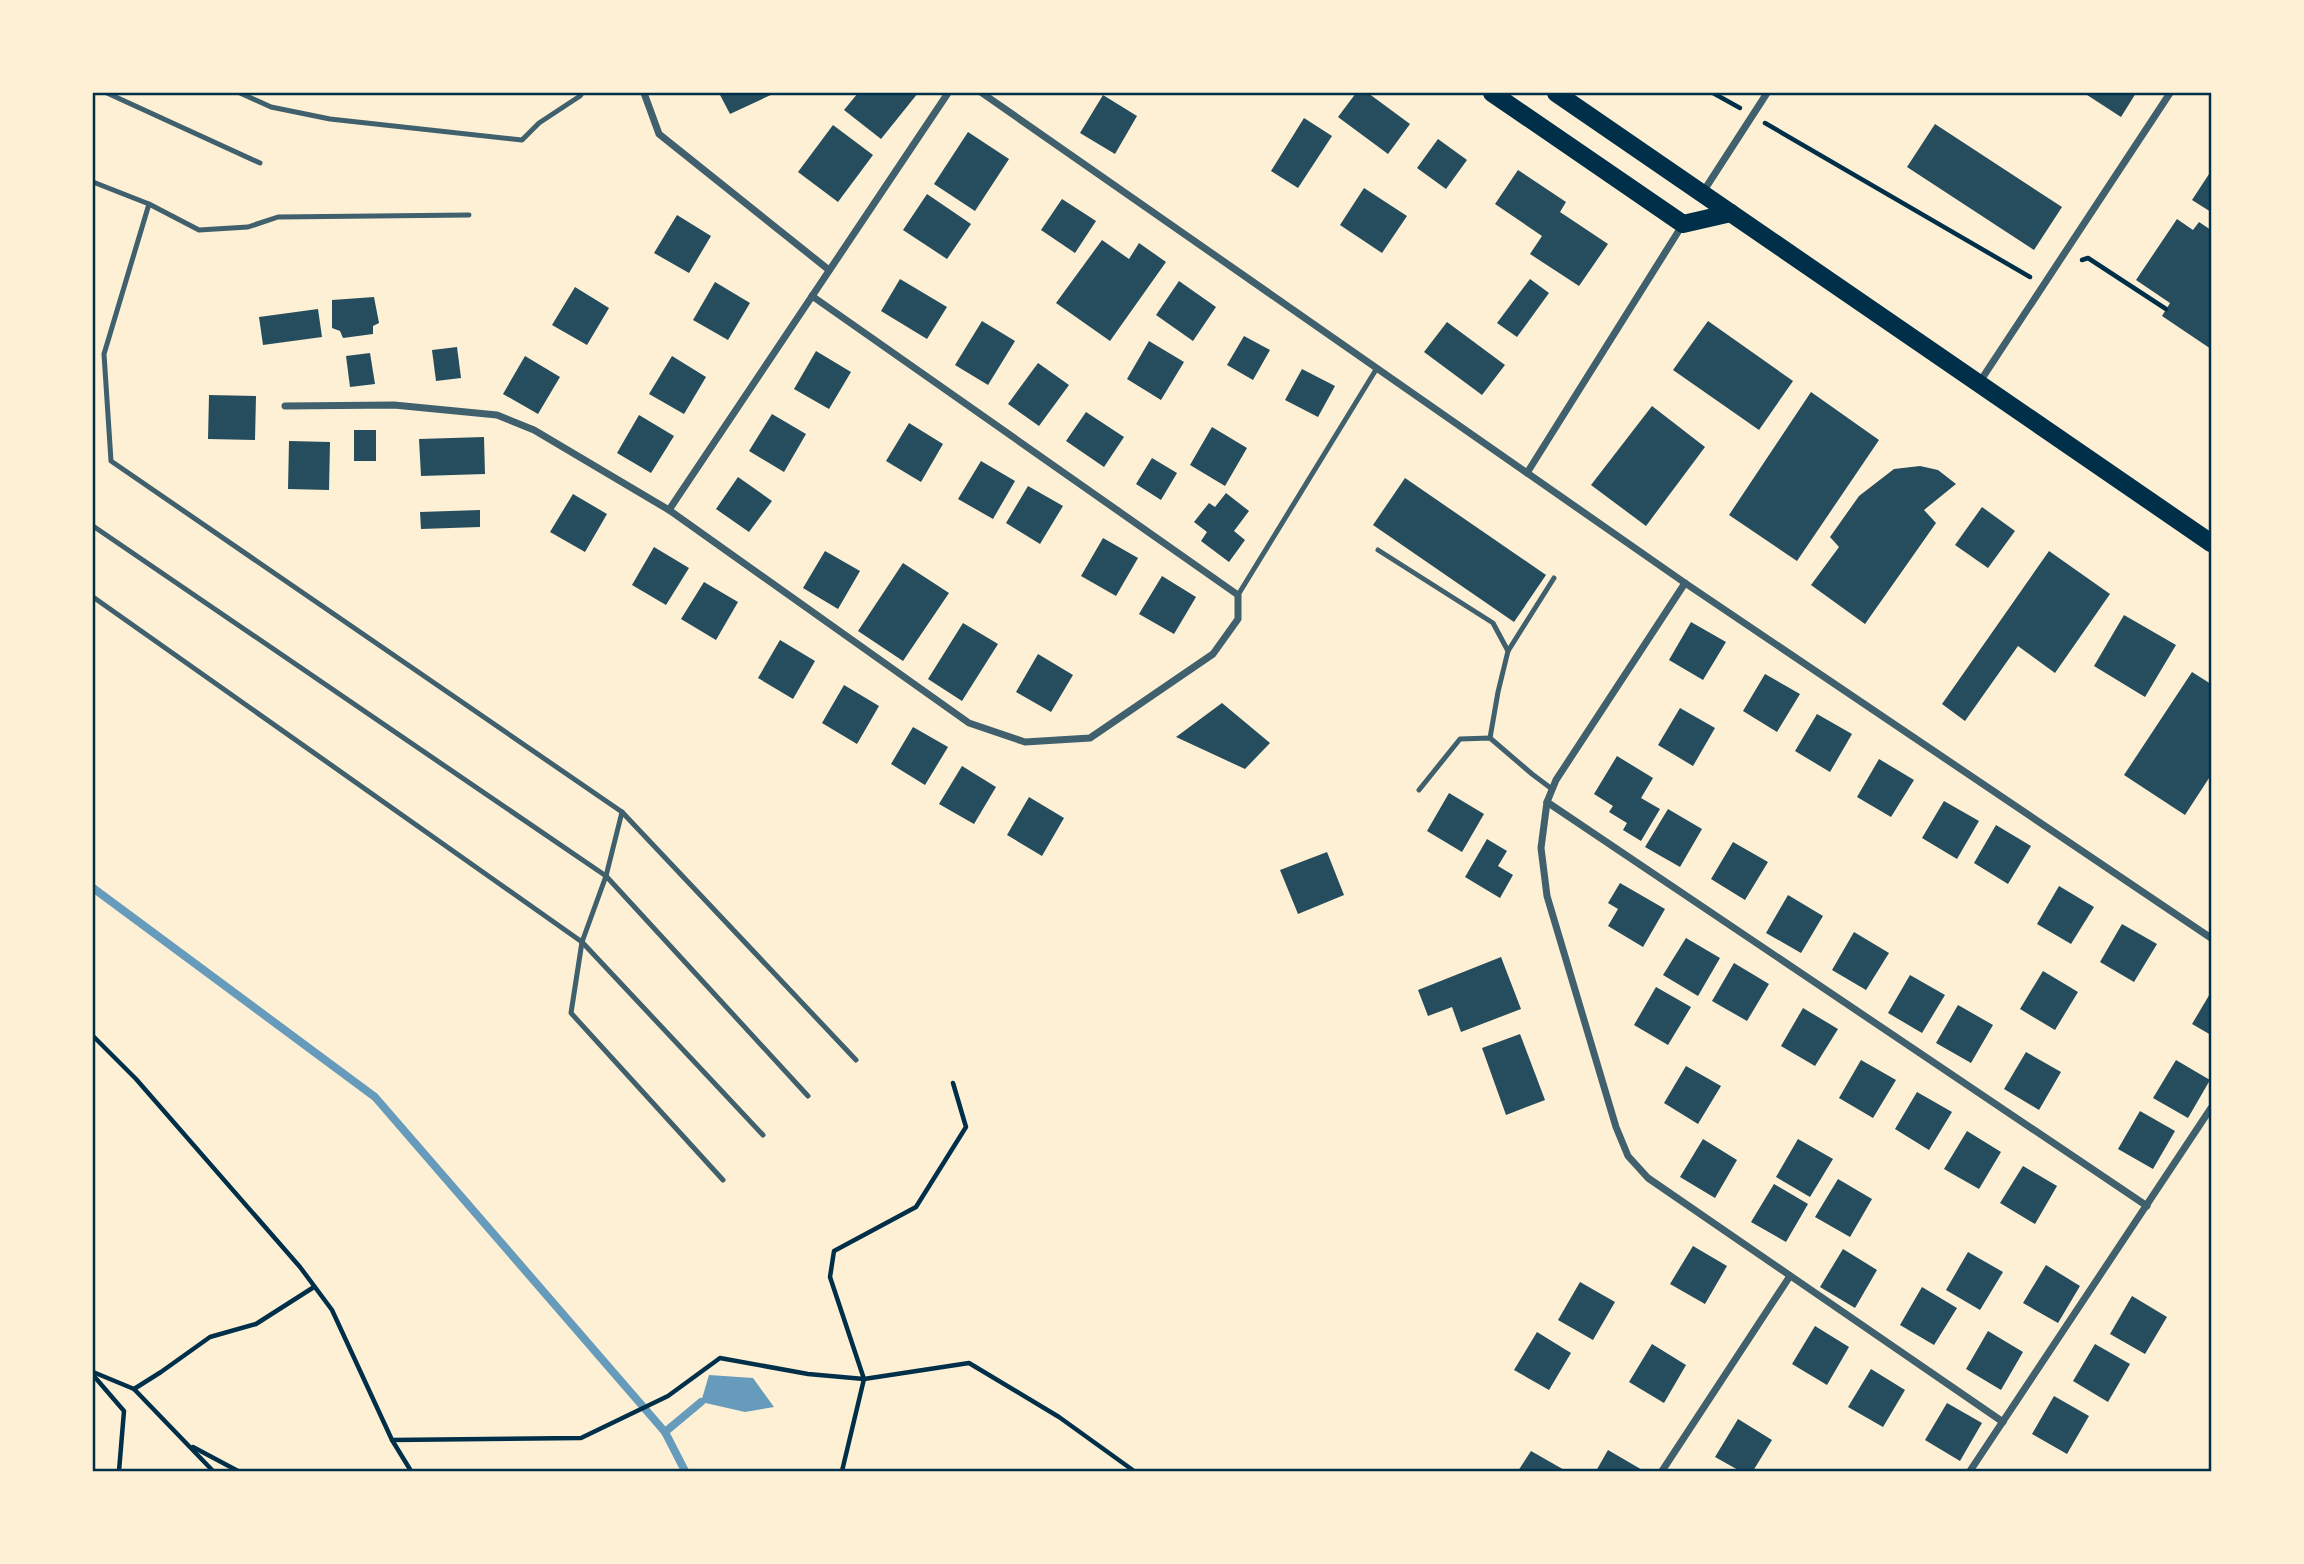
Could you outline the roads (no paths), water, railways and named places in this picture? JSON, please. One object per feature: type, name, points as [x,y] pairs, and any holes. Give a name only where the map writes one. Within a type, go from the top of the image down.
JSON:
[{"type":"main road","points":[[1492,93],[1683,224],[1731,213]]},
{"type":"main road","points":[[1556,93],[2211,543]]},
{"type":"street","points":[[644,93],[659,134],[830,270]]},
{"type":"street","points":[[669,510],[948,93]]},
{"type":"street","points":[[982,93],[1685,583],[2211,938]]},
{"type":"street","points":[[1702,194],[1767,93]]},
{"type":"street","points":[[1979,384],[2170,93]]},
{"type":"street","points":[[1527,472],[1683,224]]},
{"type":"street","points":[[285,406],[394,405],[497,415],[534,430],[669,510],[969,723],[1026,743],[1090,737],[1213,654],[1238,620],[1238,595],[812,296]]},
{"type":"street","points":[[1685,583],[1556,780],[1547,802],[1541,848],[1547,896],[1616,1127],[1628,1156],[1648,1178],[2003,1422]]},
{"type":"street","points":[[1547,802],[2147,1206]]},
{"type":"street","points":[[1970,1471],[2211,1108]]},
{"type":"street","points":[[1662,1471],[1790,1276]]},
{"type":"lane","points":[[107,93],[260,163]]},
{"type":"lane","points":[[240,93],[271,107],[330,119],[522,140],[539,123],[582,93]]},
{"type":"lane","points":[[93,181],[149,204],[200,230],[248,226],[278,217],[469,215]]},
{"type":"lane","points":[[149,204],[104,354],[111,461],[622,812],[856,1060]]},
{"type":"lane","points":[[1238,595],[1377,368]]},
{"type":"lane","points":[[93,526],[606,876],[808,1096]]},
{"type":"lane","points":[[1378,550],[1493,623],[1508,650]]},
{"type":"lane","points":[[1490,738],[1508,650],[1554,578]]},
{"type":"lane","points":[[93,597],[582,942],[763,1135]]},
{"type":"lane","points":[[1419,790],[1461,739],[1490,738],[1552,789]]},
{"type":"lane","points":[[622,812],[606,876],[582,942],[571,1013],[723,1180]]},
{"type":"water","points":[[709,1375],[753,1378],[774,1407],[745,1412],[701,1402]]},
{"type":"waterway","points":[[93,888],[375,1097],[665,1432],[685,1471]]},
{"type":"waterway","points":[[665,1432],[701,1402]]}]
